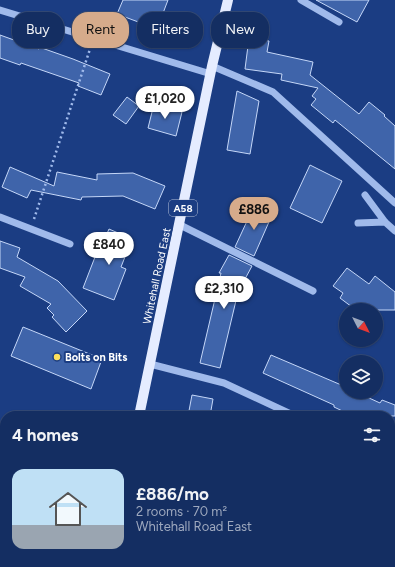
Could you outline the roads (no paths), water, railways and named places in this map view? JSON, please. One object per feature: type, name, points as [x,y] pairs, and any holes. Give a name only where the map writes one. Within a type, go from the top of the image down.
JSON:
[{"type":"main road","name":"Whitehall Road East","points":[[140,411],[228,0]]},
{"type":"street","points":[[301,0],[339,22]]},
{"type":"street","points":[[0,10],[93,39],[212,70],[273,92],[395,203]]},
{"type":"street","points":[[365,195],[384,222],[395,231]]},
{"type":"street","points":[[0,217],[70,244]]},
{"type":"street","points":[[358,223],[384,222]]},
{"type":"street","points":[[180,225],[313,290]]},
{"type":"street","points":[[150,364],[224,384],[284,411]]},
{"type":"place","name":"Bolts on Bits","points":[[57,357]]}]
